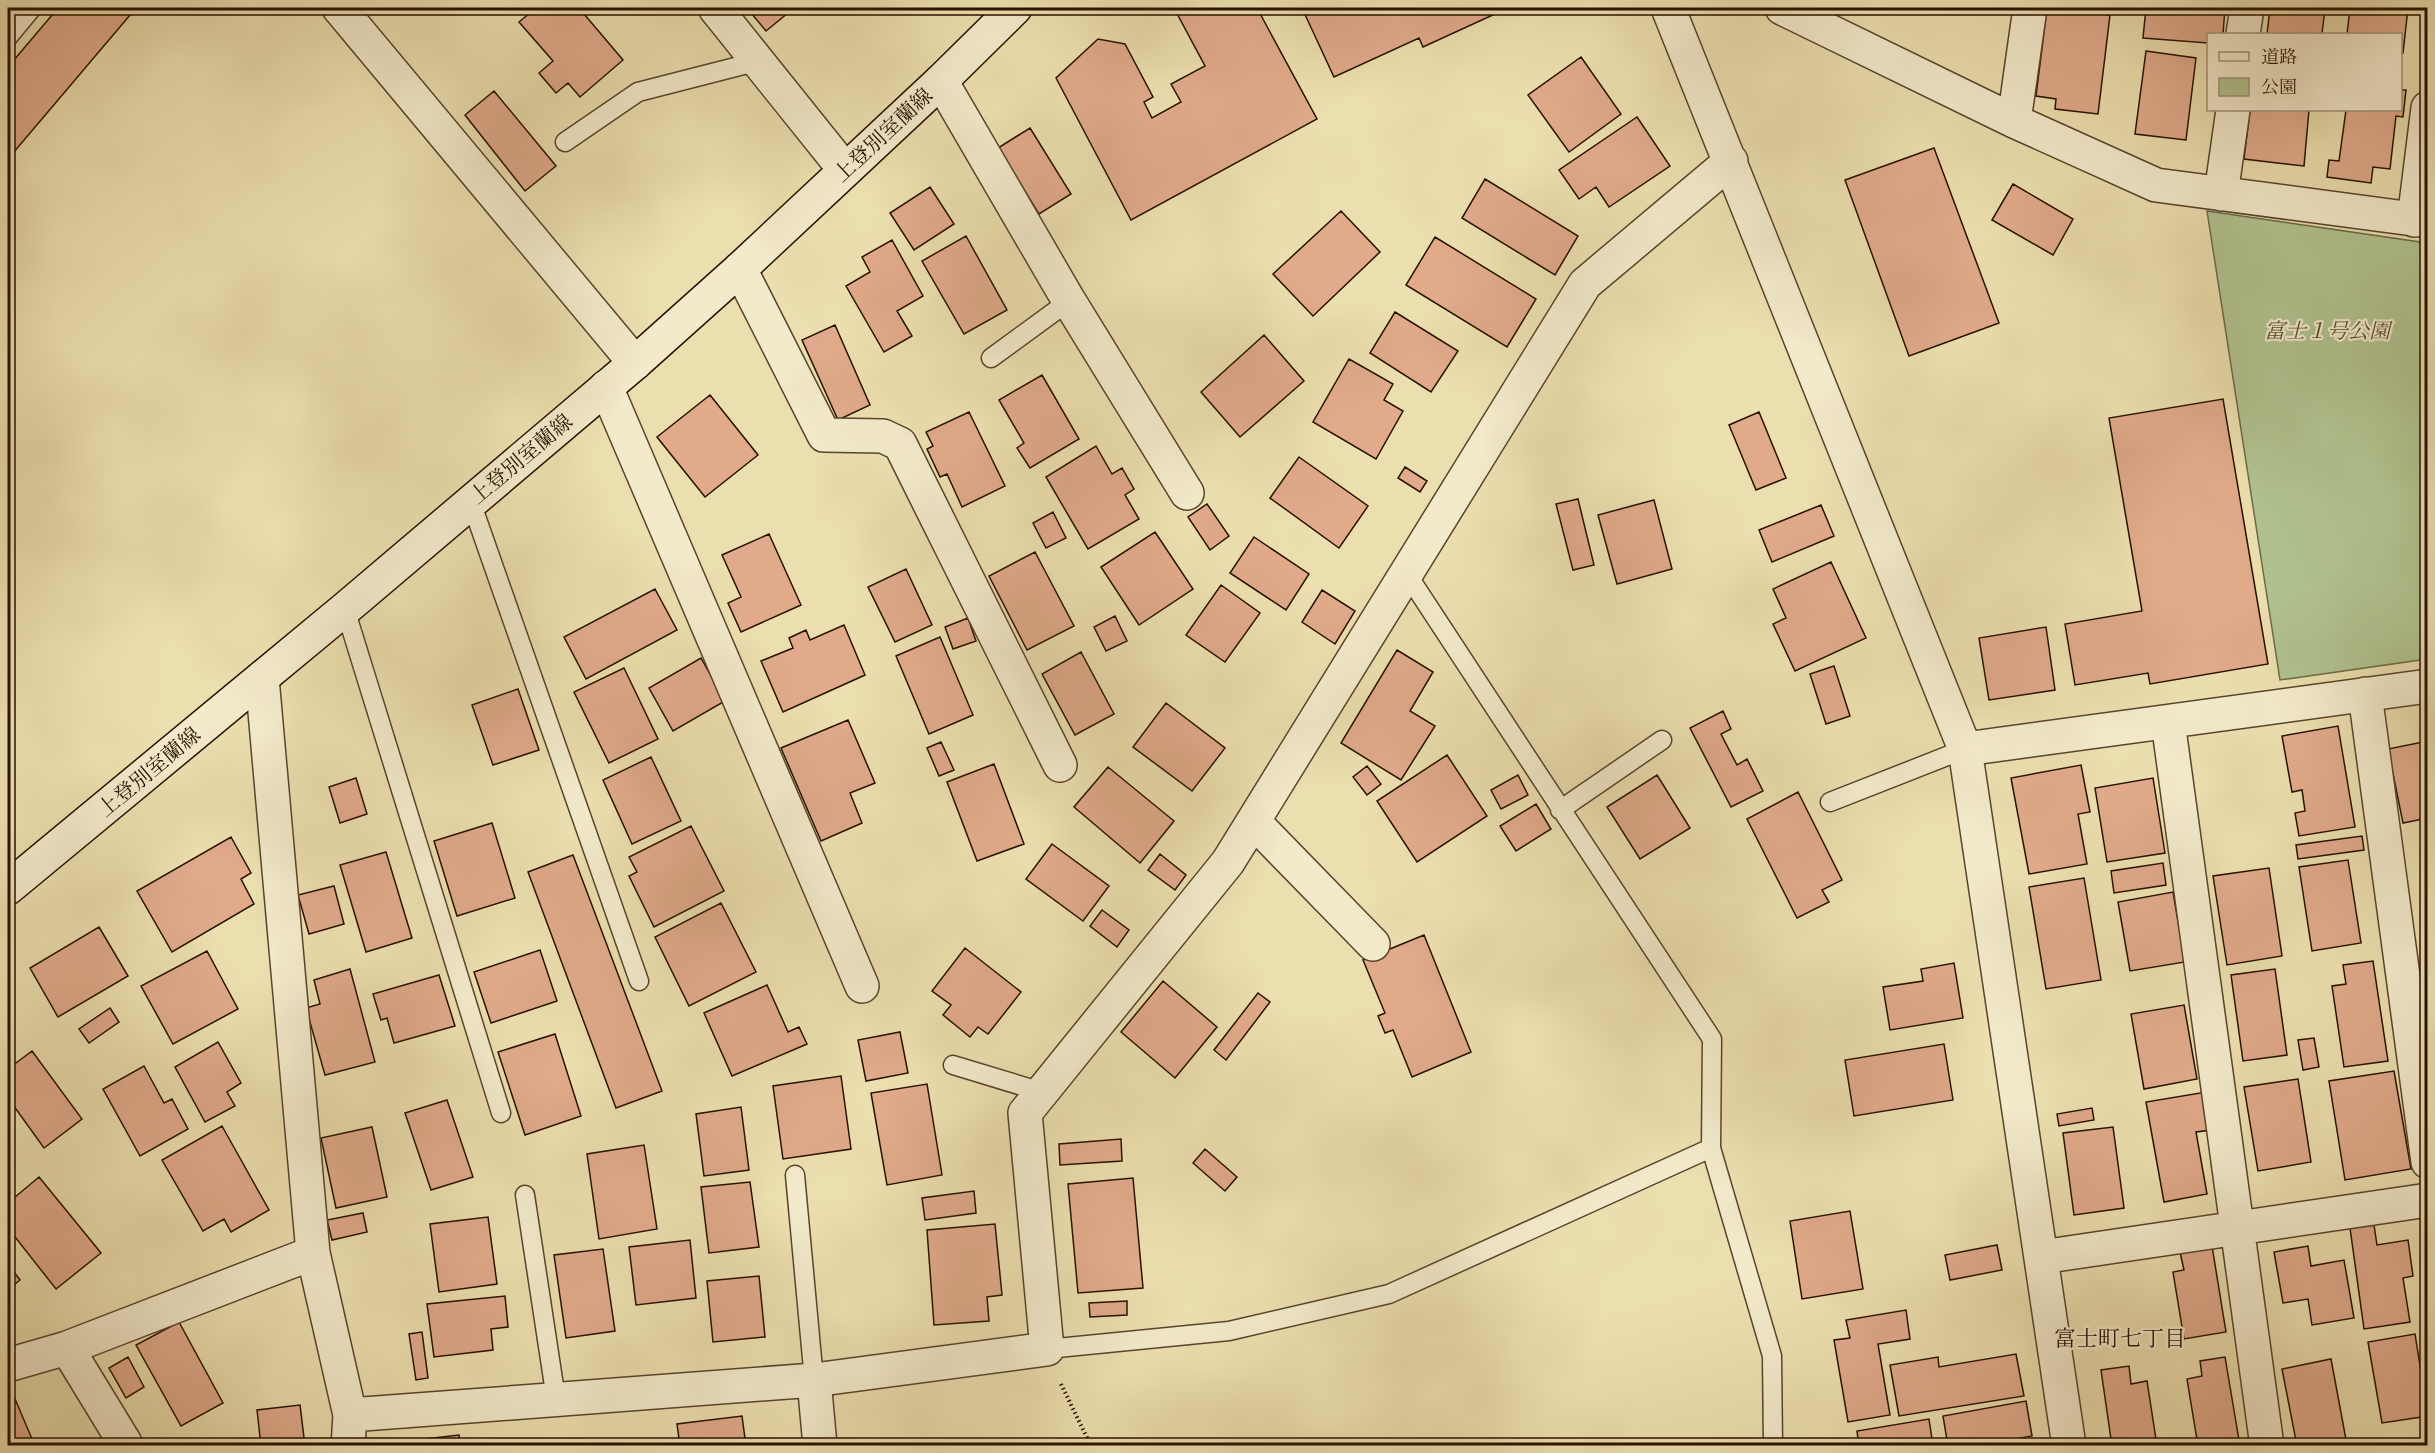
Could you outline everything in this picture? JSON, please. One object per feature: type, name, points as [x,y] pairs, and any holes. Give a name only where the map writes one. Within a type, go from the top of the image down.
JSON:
[{"type":"street","points":[[339,8],[636,363]]},
{"type":"street","points":[[715,8],[845,170]]},
{"type":"street","name":"上登別室蘭線","points":[[8,888],[345,609],[636,363],[941,81],[1015,8]]},
{"type":"street","points":[[1668,8],[1965,749],[2069,1446]]},
{"type":"street","points":[[1782,8],[2014,121],[2156,185],[2421,220],[2427,108]]},
{"type":"street","points":[[2014,121],[2030,8]]},
{"type":"street","points":[[2243,33],[2247,8]]},
{"type":"street","points":[[941,81],[1069,301],[1187,493]]},
{"type":"street","points":[[2221,194],[2233,111]]},
{"type":"street","points":[[262,678],[313,1253],[349,1430],[556,1399],[813,1380],[1047,1349],[1025,1113],[1228,862],[1585,284],[1731,161]]},
{"type":"street","points":[[740,269],[824,435],[883,436],[900,444],[1060,765]]},
{"type":"street","points":[[606,387],[862,986]]},
{"type":"street","points":[[1965,749],[2427,686]]},
{"type":"street","points":[[2365,694],[2427,1162]]},
{"type":"street","points":[[2168,722],[2267,1446]]},
{"type":"street","points":[[1254,822],[1373,944]]},
{"type":"street","points":[[2041,1257],[2427,1200]]},
{"type":"street","points":[[8,1365],[67,1348],[313,1253]]},
{"type":"street","points":[[67,1348],[125,1443],[122,1446]]},
{"type":"street","points":[[813,1380],[820,1446]]},
{"type":"lane","points":[[8,37],[32,8]]},
{"type":"lane","points":[[565,142],[638,92],[759,61]]},
{"type":"lane","points":[[991,358],[1069,301]]},
{"type":"lane","points":[[471,502],[639,981]]},
{"type":"lane","points":[[1407,574],[1712,1039],[1711,1149],[1772,1356],[1773,1446]]},
{"type":"lane","points":[[345,609],[501,1113]]},
{"type":"lane","points":[[1560,810],[1662,740]]},
{"type":"lane","points":[[1830,802],[1965,749]]},
{"type":"lane","points":[[953,1065],[1042,1092]]},
{"type":"lane","points":[[1047,1349],[1228,1331],[1389,1294],[1711,1149]]},
{"type":"lane","points":[[795,1175],[813,1380]]},
{"type":"lane","points":[[525,1195],[556,1399]]},
{"type":"path","points":[[1047,1349],[1068,1402],[1091,1446]]},
{"type":"green space","name":"富士１号公園","points":[[2207,211],[2427,243],[2427,659],[2280,680]]},
{"type":"building","points":[[58,8],[136,8],[8,159],[8,67]]},
{"type":"building","points":[[536,8],[579,8],[623,60],[580,97],[568,83],[556,93],[539,73],[553,61],[519,22]]},
{"type":"building","points":[[747,8],[794,8],[766,31]]},
{"type":"building","points":[[1174,8],[1257,8],[1317,119],[1131,220],[1056,78],[1098,39],[1125,44],[1153,97],[1144,102],[1152,118],[1181,102],[1171,84],[1205,66]]},
{"type":"building","points":[[1302,8],[1508,8],[1423,47],[1419,38],[1334,77]]},
{"type":"building","points":[[1928,8],[1968,8],[1968,13]]},
{"type":"building","points":[[2047,8],[2110,15],[2098,114],[2055,109],[2056,99],[2036,96]]},
{"type":"building","points":[[2146,8],[2225,8],[2223,33],[2207,33],[2207,43],[2143,38]]},
{"type":"building","points":[[2270,8],[2325,8],[2322,33],[2267,33]]},
{"type":"building","points":[[2350,8],[2408,8],[2403,53],[2402,33],[2347,33]]},
{"type":"building","points":[[2146,51],[2196,58],[2186,140],[2135,134]]},
{"type":"building","points":[[1581,57],[1621,114],[1569,152],[1528,95]]},
{"type":"building","points":[[2402,90],[2406,90],[2403,117],[2396,116],[2390,169],[2373,167],[2371,183],[2327,177],[2329,160],[2339,161],[2346,111],[2402,111]]},
{"type":"building","points":[[494,91],[556,166],[525,191],[465,115]]},
{"type":"building","points":[[2250,111],[2309,111],[2304,166],[2244,159]]},
{"type":"building","points":[[1637,117],[1670,166],[1609,207],[1596,187],[1579,199],[1559,170]]},
{"type":"building","points":[[1030,128],[1071,194],[1039,214],[998,148]]},
{"type":"building","points":[[1934,148],[1999,323],[1909,356],[1845,180]]},
{"type":"building","points":[[1485,179],[1578,236],[1555,275],[1462,218]]},
{"type":"building","points":[[2013,184],[2073,219],[2053,255],[1992,220]]},
{"type":"building","points":[[930,187],[954,224],[914,250],[890,213]]},
{"type":"building","points":[[1341,211],[1380,252],[1313,316],[1273,274]]},
{"type":"building","points":[[966,236],[1007,310],[964,334],[922,261]]},
{"type":"building","points":[[1435,237],[1536,299],[1507,347],[1406,285]]},
{"type":"building","points":[[892,240],[923,296],[897,311],[912,336],[884,352],[846,286],[870,272],[862,257]]},
{"type":"building","points":[[1395,312],[1458,351],[1431,392],[1370,353]]},
{"type":"building","points":[[835,325],[870,405],[838,420],[802,340]]},
{"type":"building","points":[[1264,335],[1304,381],[1240,437],[1201,392]]},
{"type":"building","points":[[1349,359],[1393,384],[1384,400],[1403,411],[1376,459],[1313,422]]},
{"type":"building","points":[[1042,375],[1079,439],[1030,468],[1017,448],[1024,443],[999,400]]},
{"type":"building","points":[[710,395],[758,455],[705,497],[657,437]]},
{"type":"building","points":[[2223,399],[2268,664],[2150,684],[2148,673],[2075,685],[2065,624],[2142,611],[2109,418]]},
{"type":"building","points":[[969,412],[1005,486],[962,507],[947,474],[940,477],[927,449],[933,446],[926,432]]},
{"type":"building","points":[[1759,412],[1786,478],[1756,490],[1729,425]]},
{"type":"building","points":[[1096,446],[1112,474],[1122,468],[1134,489],[1125,495],[1139,519],[1088,549],[1046,477]]},
{"type":"building","points":[[1299,457],[1368,506],[1339,548],[1270,498]]},
{"type":"building","points":[[1405,467],[1427,481],[1420,492],[1398,478]]},
{"type":"building","points":[[1578,499],[1594,565],[1573,570],[1556,504]]},
{"type":"building","points":[[1654,500],[1672,569],[1617,584],[1598,515]]},
{"type":"building","points":[[1207,504],[1229,536],[1210,550],[1188,517]]},
{"type":"building","points":[[1821,505],[1834,536],[1772,562],[1759,530]]},
{"type":"building","points":[[1053,512],[1066,538],[1046,548],[1033,523]]},
{"type":"building","points":[[1155,532],[1193,589],[1139,625],[1101,567]]},
{"type":"building","points":[[769,534],[801,605],[741,632],[728,603],[741,597],[722,555]]},
{"type":"building","points":[[1254,537],[1309,574],[1286,610],[1230,573]]},
{"type":"building","points":[[1035,552],[1074,626],[1027,650],[989,576]]},
{"type":"building","points":[[1831,562],[1866,638],[1795,671],[1773,624],[1786,618],[1773,589]]},
{"type":"building","points":[[906,569],[932,625],[895,642],[868,587]]},
{"type":"building","points":[[1221,585],[1260,613],[1225,662],[1186,635]]},
{"type":"building","points":[[655,589],[677,630],[586,679],[564,637]]},
{"type":"building","points":[[1322,590],[1355,611],[1335,644],[1302,622]]},
{"type":"building","points":[[1115,616],[1127,641],[1106,651],[1094,627]]},
{"type":"building","points":[[968,618],[976,641],[953,649],[945,627]]},
{"type":"building","points":[[844,625],[865,675],[783,712],[761,661],[793,648],[789,638],[806,630],[810,640]]},
{"type":"building","points":[[2046,627],[2055,690],[1989,700],[1979,638]]},
{"type":"building","points":[[940,637],[973,715],[929,734],[896,656]]},
{"type":"building","points":[[1397,650],[1433,672],[1410,711],[1435,726],[1401,780],[1341,743]]},
{"type":"building","points":[[1081,652],[1114,714],[1075,735],[1042,674]]},
{"type":"building","points":[[701,658],[725,701],[673,731],[649,688]]},
{"type":"building","points":[[1834,666],[1850,716],[1826,724],[1810,674]]},
{"type":"building","points":[[624,668],[658,739],[609,763],[574,692]]},
{"type":"building","points":[[518,689],[539,750],[493,765],[472,705]]},
{"type":"building","points":[[1166,703],[1225,748],[1192,791],[1133,747]]},
{"type":"building","points":[[1723,711],[1731,729],[1721,734],[1737,765],[1747,759],[1763,791],[1731,807],[1690,728]]},
{"type":"building","points":[[848,720],[875,783],[850,793],[862,823],[821,841],[781,748]]},
{"type":"building","points":[[2338,726],[2355,827],[2299,836],[2295,813],[2305,811],[2302,790],[2292,792],[2282,736]]},
{"type":"building","points":[[2428,741],[2428,818],[2403,823],[2388,749]]},
{"type":"building","points":[[941,742],[954,770],[939,776],[927,748]]},
{"type":"building","points":[[1447,755],[1487,816],[1417,862],[1377,801]]},
{"type":"building","points":[[651,757],[681,821],[632,844],[603,780]]},
{"type":"building","points":[[994,764],[1024,844],[977,861],[947,782]]},
{"type":"building","points":[[2081,765],[2090,812],[2078,814],[2087,864],[2029,874],[2011,778]]},
{"type":"building","points":[[1367,766],[1381,784],[1367,795],[1353,777]]},
{"type":"building","points":[[1108,767],[1174,821],[1140,863],[1074,807]]},
{"type":"building","points":[[1518,775],[1528,795],[1501,809],[1491,790]]},
{"type":"building","points":[[1657,775],[1690,828],[1640,859],[1607,807]]},
{"type":"building","points":[[356,778],[367,814],[340,823],[329,787]]},
{"type":"building","points":[[2153,778],[2165,853],[2107,862],[2095,788]]},
{"type":"building","points":[[1798,792],[1842,880],[1822,890],[1829,902],[1797,918],[1747,819]]},
{"type":"building","points":[[1536,804],[1551,829],[1516,851],[1500,826]]},
{"type":"building","points":[[492,823],[515,898],[457,916],[434,841]]},
{"type":"building","points":[[691,826],[724,891],[654,927],[629,876],[637,872],[629,857]]},
{"type":"building","points":[[2362,836],[2364,850],[2298,859],[2296,845]]},
{"type":"building","points":[[231,837],[251,873],[241,879],[254,904],[172,952],[137,891]]},
{"type":"building","points":[[1052,844],[1109,886],[1083,921],[1026,879]]},
{"type":"building","points":[[386,852],[412,938],[366,952],[340,865]]},
{"type":"building","points":[[1160,854],[1186,875],[1175,890],[1148,870]]},
{"type":"building","points":[[573,855],[662,1091],[616,1108],[528,872]]},
{"type":"building","points":[[2348,860],[2361,943],[2312,951],[2299,867]]},
{"type":"building","points":[[2163,863],[2166,885],[2114,893],[2111,871]]},
{"type":"building","points":[[2269,868],[2282,956],[2227,965],[2213,876]]},
{"type":"building","points":[[2084,878],[2101,980],[2046,989],[2029,887]]},
{"type":"building","points":[[334,886],[344,924],[309,934],[298,895]]},
{"type":"building","points":[[2173,892],[2185,962],[2130,971],[2118,902]]},
{"type":"building","points":[[721,903],[756,972],[689,1006],[655,937]]},
{"type":"building","points":[[1102,910],[1129,930],[1117,947],[1090,926]]},
{"type":"building","points":[[99,927],[128,976],[58,1017],[30,968]]},
{"type":"building","points":[[1424,935],[1471,1052],[1412,1077],[1393,1030],[1385,1033],[1378,1016],[1385,1013],[1363,960]]},
{"type":"building","points":[[965,948],[1021,992],[988,1034],[978,1027],[970,1037],[943,1015],[951,1005],[932,991]]},
{"type":"building","points":[[540,950],[557,1001],[491,1023],[474,972]]},
{"type":"building","points":[[207,951],[238,1009],[173,1044],[141,986]]},
{"type":"building","points":[[2373,961],[2388,1061],[2344,1067],[2332,986],[2346,984],[2343,965]]},
{"type":"building","points":[[1954,963],[1963,1018],[1890,1030],[1883,987],[1923,981],[1921,969]]},
{"type":"building","points":[[350,969],[375,1062],[325,1075],[306,1008],[320,1004],[314,980]]},
{"type":"building","points":[[2275,969],[2287,1055],[2243,1061],[2231,975]]},
{"type":"building","points":[[439,975],[455,1026],[394,1043],[387,1018],[381,1020],[373,994]]},
{"type":"building","points":[[1163,981],[1217,1027],[1175,1078],[1121,1032]]},
{"type":"building","points":[[767,985],[788,1032],[799,1027],[807,1044],[732,1076],[704,1013]]},
{"type":"building","points":[[1258,993],[1270,1002],[1226,1060],[1214,1050]]},
{"type":"building","points":[[2184,1005],[2197,1079],[2144,1089],[2131,1014]]},
{"type":"building","points":[[110,1008],[119,1022],[89,1043],[79,1029]]},
{"type":"building","points":[[900,1032],[908,1073],[866,1081],[858,1040]]},
{"type":"building","points":[[555,1034],[581,1116],[525,1135],[498,1052]]},
{"type":"building","points":[[2314,1038],[2319,1067],[2303,1070],[2298,1040]]},
{"type":"building","points":[[218,1042],[241,1083],[227,1092],[235,1106],[205,1122],[175,1067]]},
{"type":"building","points":[[1944,1044],[1953,1100],[1854,1116],[1845,1060]]},
{"type":"building","points":[[32,1051],[82,1119],[44,1148],[8,1098],[8,1069]]},
{"type":"building","points":[[144,1066],[164,1103],[172,1099],[188,1129],[140,1156],[103,1089]]},
{"type":"building","points":[[2394,1071],[2411,1169],[2345,1180],[2329,1081]]},
{"type":"building","points":[[841,1076],[851,1149],[783,1159],[773,1086]]},
{"type":"building","points":[[2298,1079],[2311,1162],[2258,1171],[2244,1087]]},
{"type":"building","points":[[927,1084],[942,1175],[887,1185],[871,1093]]},
{"type":"building","points":[[2206,1092],[2212,1130],[2196,1132],[2207,1194],[2164,1202],[2146,1102]]},
{"type":"building","points":[[447,1100],[473,1177],[431,1190],[405,1113]]},
{"type":"building","points":[[741,1107],[749,1170],[704,1176],[696,1114]]},
{"type":"building","points":[[2092,1108],[2094,1120],[2059,1126],[2057,1114]]},
{"type":"building","points":[[222,1126],[269,1210],[231,1232],[224,1219],[203,1231],[162,1160]]},
{"type":"building","points":[[372,1127],[387,1197],[336,1208],[321,1138]]},
{"type":"building","points":[[2113,1127],[2124,1208],[2074,1215],[2063,1133]]},
{"type":"building","points":[[1121,1139],[1122,1161],[1060,1165],[1059,1144]]},
{"type":"building","points":[[644,1145],[657,1229],[599,1239],[587,1154]]},
{"type":"building","points":[[1205,1149],[1237,1177],[1225,1191],[1193,1163]]},
{"type":"building","points":[[39,1177],[101,1253],[56,1289],[8,1228],[8,1203]]},
{"type":"building","points":[[1133,1178],[1143,1288],[1078,1293],[1068,1184]]},
{"type":"building","points":[[750,1182],[759,1247],[709,1253],[701,1187]]},
{"type":"building","points":[[974,1191],[976,1213],[925,1220],[922,1198]]},
{"type":"building","points":[[1850,1211],[1863,1289],[1802,1299],[1790,1221]]},
{"type":"building","points":[[363,1213],[367,1232],[332,1240],[327,1220]]},
{"type":"building","points":[[488,1217],[497,1284],[439,1292],[430,1224]]},
{"type":"building","points":[[995,1224],[1002,1295],[987,1297],[989,1321],[934,1325],[927,1230]]},
{"type":"building","points":[[2374,1225],[2377,1245],[2408,1240],[2413,1276],[2403,1278],[2410,1322],[2364,1329],[2350,1228]]},
{"type":"building","points":[[690,1240],[696,1298],[636,1305],[629,1247]]},
{"type":"building","points":[[1997,1245],[2002,1270],[1950,1280],[1945,1255]]},
{"type":"building","points":[[2212,1246],[2226,1332],[2184,1339],[2173,1272],[2184,1270],[2180,1252]]},
{"type":"building","points":[[2308,1246],[2311,1266],[2344,1260],[2354,1318],[2312,1325],[2308,1299],[2283,1303],[2274,1252]]},
{"type":"building","points":[[603,1249],[615,1331],[566,1338],[554,1255]]},
{"type":"building","points":[[8,1264],[20,1280],[8,1290]]},
{"type":"building","points":[[759,1276],[765,1337],[713,1342],[707,1281]]},
{"type":"building","points":[[505,1296],[508,1327],[491,1329],[493,1350],[434,1357],[427,1304]]},
{"type":"building","points":[[1127,1301],[1127,1315],[1090,1317],[1089,1303]]},
{"type":"building","points":[[1906,1310],[1910,1339],[1878,1344],[1890,1415],[1848,1422],[1834,1340],[1850,1338],[1846,1320]]},
{"type":"building","points":[[179,1322],[223,1403],[181,1426],[136,1345]]},
{"type":"building","points":[[422,1332],[428,1378],[416,1380],[409,1334]]},
{"type":"building","points":[[2415,1334],[2428,1416],[2382,1423],[2368,1342]]},
{"type":"building","points":[[2016,1354],[2024,1396],[1899,1416],[1890,1365],[1938,1357],[1939,1367]]},
{"type":"building","points":[[128,1357],[144,1387],[126,1398],[109,1368]]},
{"type":"building","points":[[2225,1357],[2240,1446],[2198,1446],[2187,1379],[2202,1376],[2200,1361]]},
{"type":"building","points":[[2331,1359],[2347,1445],[2297,1446],[2282,1369]]},
{"type":"building","points":[[2129,1366],[2131,1384],[2147,1381],[2157,1446],[2112,1446],[2101,1370]]},
{"type":"building","points":[[10,1387],[35,1446],[8,1446],[8,1388]]},
{"type":"building","points":[[2026,1401],[2032,1436],[1977,1446],[1948,1446],[1943,1416]]},
{"type":"building","points":[[300,1405],[305,1446],[261,1446],[257,1410]]},
{"type":"building","points":[[742,1416],[746,1446],[680,1446],[677,1424]]},
{"type":"building","points":[[1929,1419],[1933,1446],[1859,1446],[1857,1431]]},
{"type":"building","points":[[459,1435],[460,1446],[408,1446],[407,1441]]},
{"type":"district","name":"富士町七丁目","points":[[2120,1338]]}]
